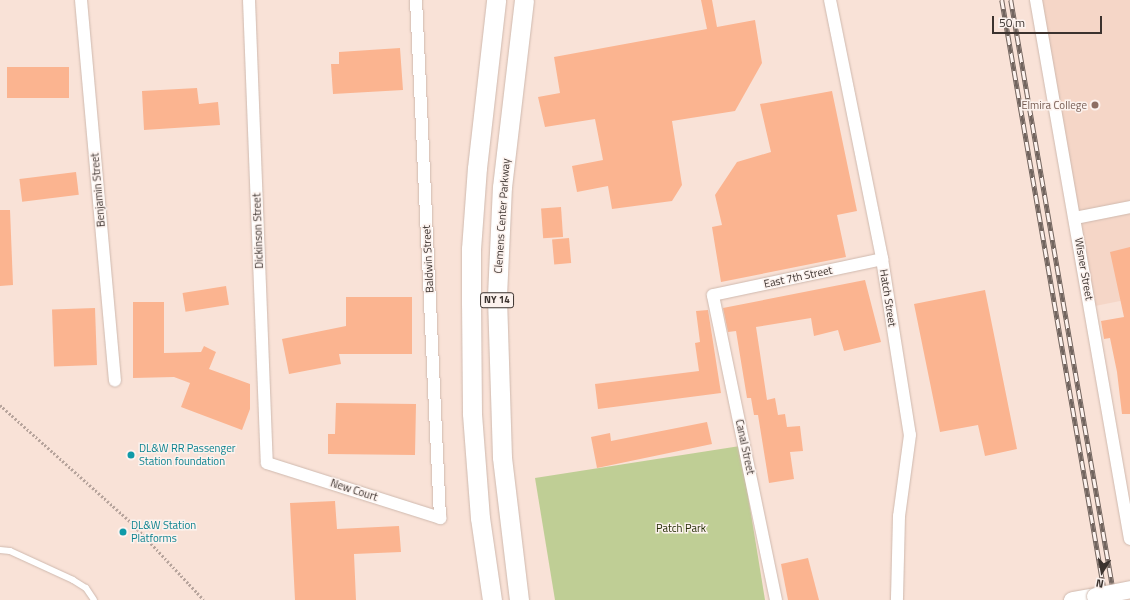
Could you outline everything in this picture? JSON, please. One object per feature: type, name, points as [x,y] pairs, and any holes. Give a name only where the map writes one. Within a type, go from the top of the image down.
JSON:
[{"type":"main road","name":"NY 14","points":[[492,600],[480,518],[472,413],[471,273],[477,168],[496,0]]},
{"type":"main road","name":"Clemens Center Parkway","points":[[519,600],[502,457],[497,296],[502,187],[524,0]]},
{"type":"street","name":"Benjamin Street","points":[[81,0],[115,380]]},
{"type":"street","name":"Dickinson Street","points":[[249,0],[267,463]]},
{"type":"street","name":"Baldwin Street","points":[[416,0],[440,518]]},
{"type":"street","name":"Hatch Street","points":[[830,0],[882,259],[910,435],[899,516],[897,600]]},
{"type":"street","name":"Wisner Street","points":[[1036,0],[1130,538]]},
{"type":"street","points":[[1075,218],[1130,207]]},
{"type":"street","name":"East 7th Street","points":[[713,295],[882,259]]},
{"type":"street","name":"Canal Street","points":[[713,295],[776,600]]},
{"type":"street","name":"New Court","points":[[267,463],[440,518]]},
{"type":"street","points":[[1072,600],[1130,589]]},
{"type":"lane","points":[[0,550],[10,551],[73,580],[86,588],[94,600]]},
{"type":"path","points":[[0,405],[132,523],[204,600]]},
{"type":"shaded area","name":"Elmira College","points":[[1042,0],[1130,0],[1130,299],[1095,306]]},
{"type":"green space","name":"Patch Park","points":[[740,446],[765,600],[555,600],[535,478]]},
{"type":"building","points":[[701,0],[712,0],[717,27],[755,20],[762,63],[735,111],[672,121],[682,185],[672,201],[612,209],[608,186],[577,192],[572,166],[603,160],[595,119],[545,127],[538,97],[560,93],[554,57],[707,29]]},
{"type":"building","points":[[400,48],[403,90],[333,94],[331,64],[339,64],[339,52]]},
{"type":"building","points":[[7,67],[69,67],[69,98],[7,98]]},
{"type":"building","points":[[197,88],[199,104],[218,102],[220,125],[144,130],[142,91]]},
{"type":"building","points":[[832,91],[857,211],[837,215],[846,257],[721,282],[712,227],[722,225],[715,195],[737,162],[771,152],[760,104]]},
{"type":"building","points":[[76,172],[79,195],[22,202],[19,179]]},
{"type":"building","points":[[561,207],[563,237],[543,238],[541,208]]},
{"type":"building","points":[[0,210],[10,210],[13,285],[0,286]]},
{"type":"building","points":[[569,238],[571,263],[554,264],[552,239]]},
{"type":"building","points":[[1130,247],[1130,414],[1122,414],[1117,372],[1110,338],[1104,339],[1101,321],[1124,317],[1110,252]]},
{"type":"building","points":[[865,280],[881,342],[844,351],[838,330],[814,336],[811,318],[756,327],[767,400],[775,398],[778,415],[785,414],[787,427],[800,426],[803,451],[790,452],[794,479],[769,483],[758,415],[754,415],[751,398],[747,398],[736,331],[728,332],[723,308]]},
{"type":"building","points":[[226,286],[229,305],[186,312],[183,293]]},
{"type":"building","points":[[985,290],[1017,449],[985,456],[978,425],[940,432],[914,304]]},
{"type":"building","points":[[346,297],[412,297],[412,354],[339,354],[341,364],[289,374],[282,339],[346,326]]},
{"type":"building","points":[[133,302],[164,302],[164,353],[201,352],[204,346],[216,352],[209,369],[250,384],[250,409],[242,430],[181,407],[190,383],[174,377],[133,378]]},
{"type":"building","points":[[95,308],[97,365],[54,366],[52,310]]},
{"type":"building","points":[[708,310],[721,393],[598,409],[595,384],[699,371],[695,343],[700,342],[696,311]]},
{"type":"building","points":[[336,403],[416,404],[415,455],[328,454],[328,434],[335,434]]},
{"type":"building","points":[[707,422],[712,444],[597,468],[591,437],[610,433],[611,441]]},
{"type":"building","points":[[335,501],[337,529],[399,526],[401,552],[354,554],[356,600],[295,600],[290,503]]},
{"type":"building","points":[[808,558],[819,600],[788,600],[781,564]]},
{"type":"railway","points":[[1002,0],[1106,600]]},
{"type":"railway","points":[[1011,0],[1115,600]]},
{"type":"place","name":"Elmira College","points":[[1095,105]]},
{"type":"place","name":"DL&W RR Passenger Station foundation","points":[[131,455]]},
{"type":"place","name":"DL&W Station Platforms","points":[[123,532]]}]
